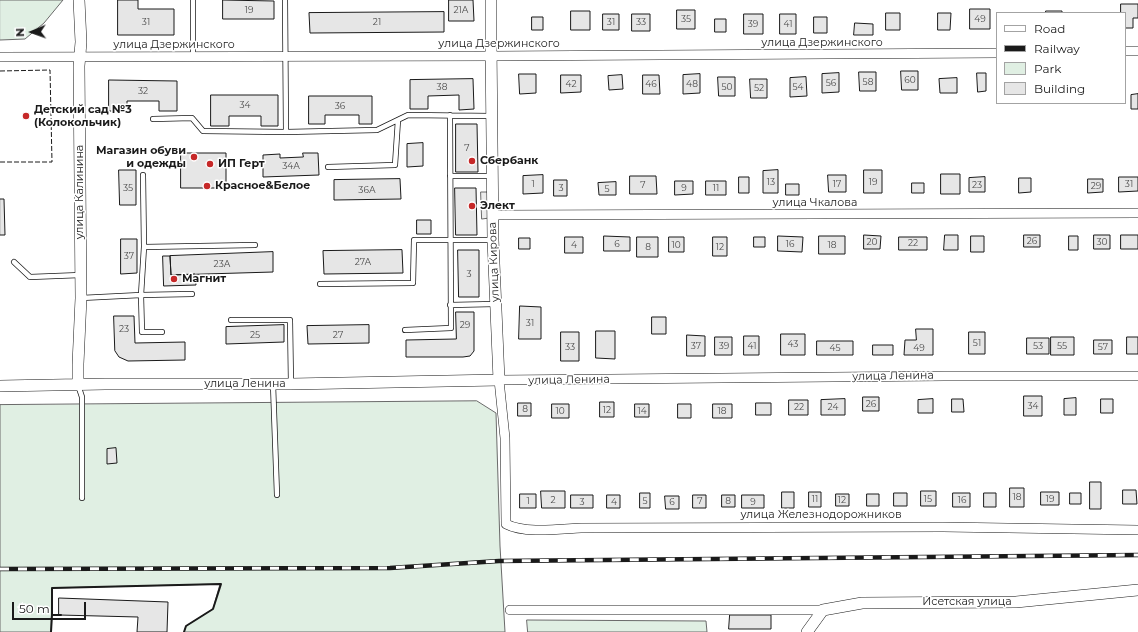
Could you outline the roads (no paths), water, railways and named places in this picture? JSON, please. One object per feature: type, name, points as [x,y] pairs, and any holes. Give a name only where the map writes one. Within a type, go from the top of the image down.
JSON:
[{"type":"street","name":"улица Калинина","points":[[78,385],[81,298],[80,56],[82,42],[79,0]]},
{"type":"street","name":"улица Кирова","points":[[491,0],[493,240],[499,380],[504,438],[506,523]]},
{"type":"street","points":[[1126,51],[1138,51]]},
{"type":"street","name":"улица Дзержинского","points":[[0,57],[996,53]]},
{"type":"street","name":"улица Чкалова","points":[[493,215],[939,215],[1138,213]]},
{"type":"street","name":"улица Ленина","points":[[0,386],[944,376],[1138,376]]},
{"type":"street","name":"улица Железнодорожников","points":[[506,523],[509,526],[517,528],[544,530],[581,528],[943,527],[1138,530]]},
{"type":"street","name":"Исетская улица","points":[[823,610],[862,602],[1016,602],[1138,590]]},
{"type":"street","points":[[510,610],[823,610]]},
{"type":"street","points":[[807,632],[823,610]]},
{"type":"lane","points":[[193,0],[193,57]]},
{"type":"lane","points":[[284,0],[286,132]]},
{"type":"lane","points":[[153,119],[192,118],[203,131],[286,132],[377,130],[408,115],[492,116]]},
{"type":"lane","points":[[405,330],[451,328],[450,115]]},
{"type":"lane","points":[[328,167],[395,165],[398,120]]},
{"type":"lane","points":[[142,175],[144,248],[141,295],[142,332],[162,332]]},
{"type":"lane","points":[[450,176],[493,176]]},
{"type":"lane","points":[[320,284],[413,282],[414,240],[493,240]]},
{"type":"lane","points":[[144,248],[255,245]]},
{"type":"lane","points":[[14,262],[30,277],[81,275]]},
{"type":"lane","points":[[81,298],[192,294]]},
{"type":"lane","points":[[450,305],[495,304]]},
{"type":"lane","points":[[230,320],[290,320],[291,384]]},
{"type":"lane","points":[[273,384],[277,495]]},
{"type":"lane","points":[[78,385],[82,397],[82,498]]},
{"type":"railway","points":[[0,569],[390,568],[499,561],[1138,555]]},
{"type":"place","name":"Детский сад №3 (Колокольчик)","points":[[26,116]]},
{"type":"place","name":"Магазин обуви и одежды","points":[[194,157]]},
{"type":"place","name":"Сбербанк","points":[[472,161]]},
{"type":"place","name":"ИП Герт","points":[[210,164]]},
{"type":"place","name":"Красное&Белое","points":[[207,186]]},
{"type":"place","name":"Элект","points":[[472,206]]},
{"type":"place","name":"Магнит","points":[[174,279]]}]
